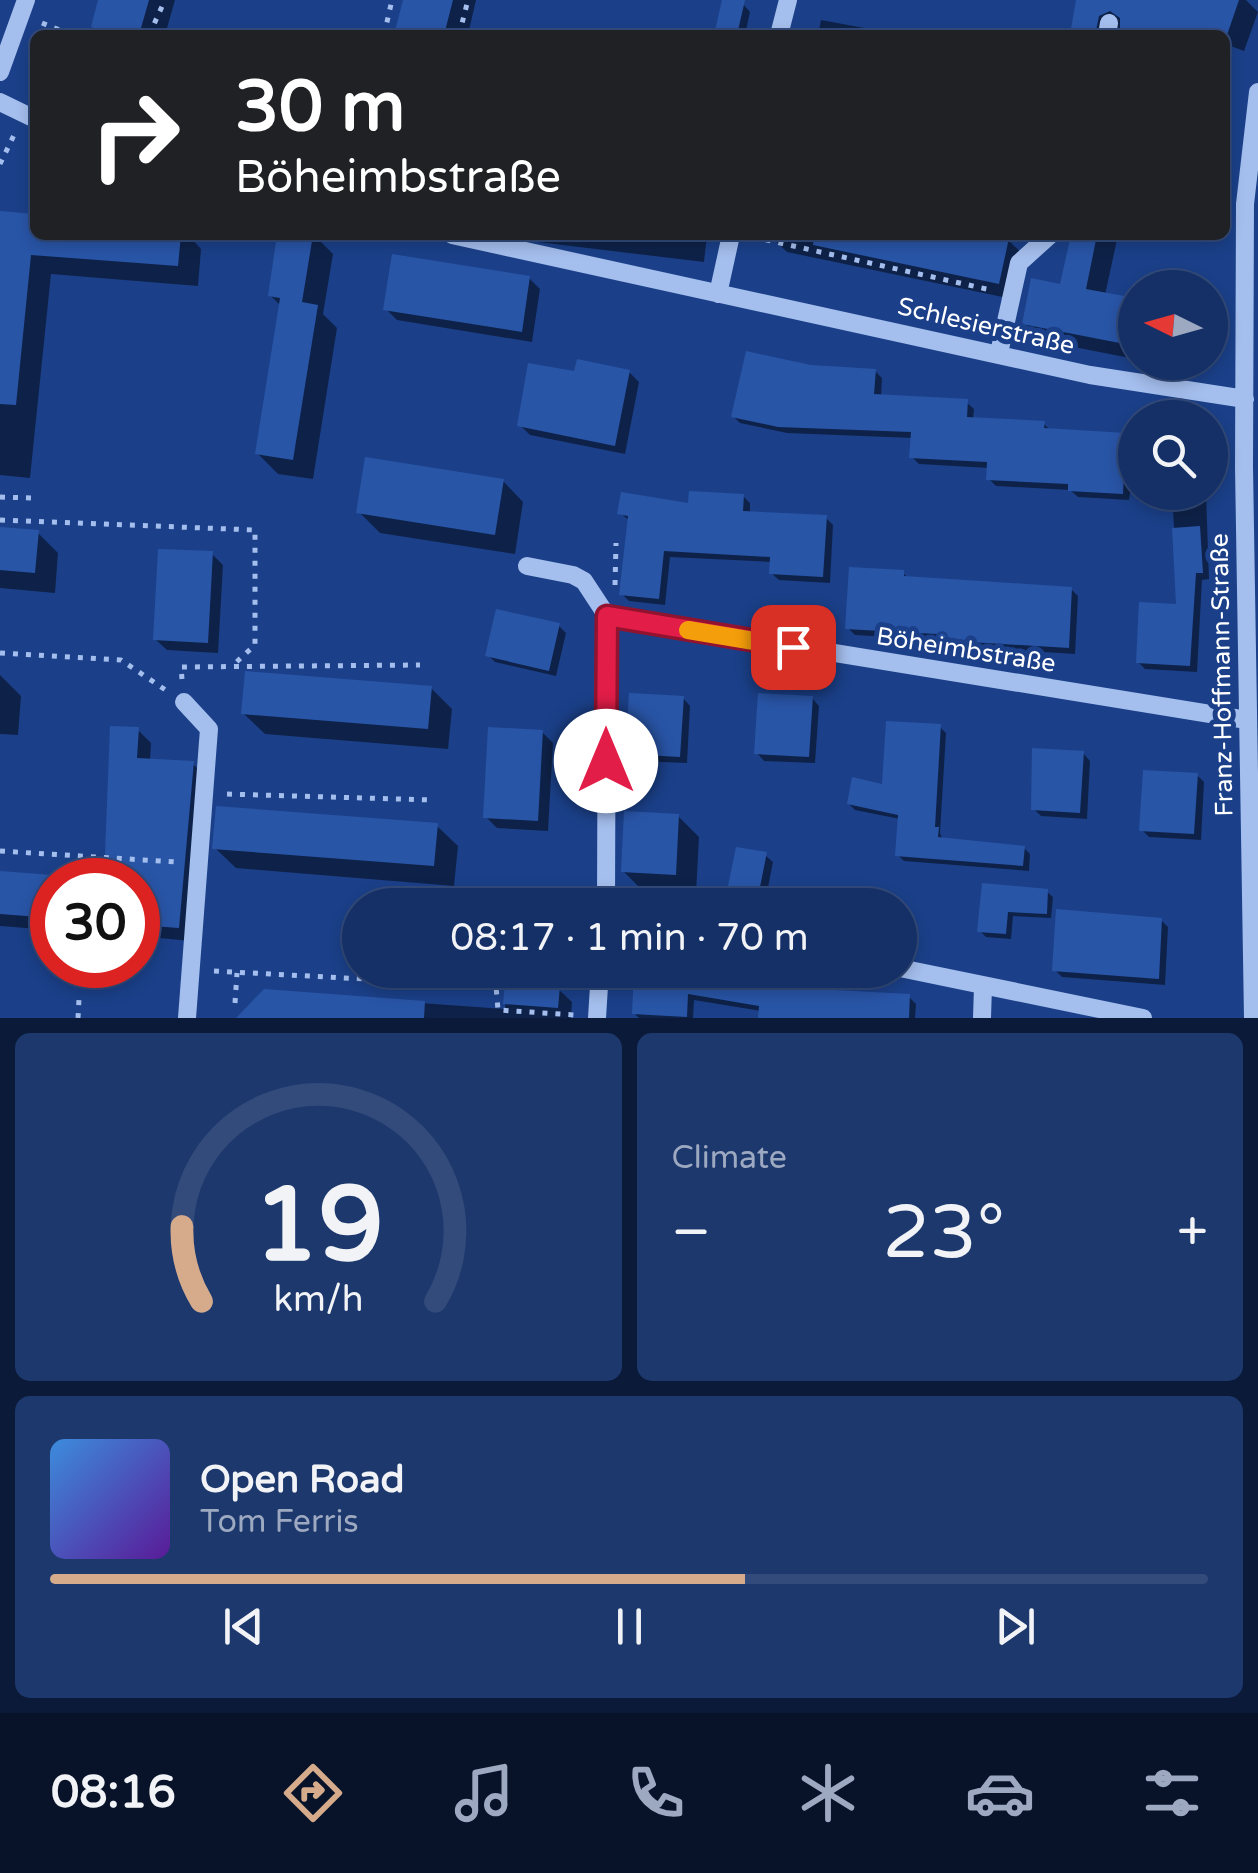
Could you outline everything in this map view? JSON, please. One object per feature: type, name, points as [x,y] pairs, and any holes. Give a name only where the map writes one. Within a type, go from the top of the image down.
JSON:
[{"type":"street","points":[[780,30],[788,0]]},
{"type":"street","points":[[0,72],[24,7]]},
{"type":"street","name":"Franz-Hoffmann-Straße","points":[[1252,1018],[1247,720],[1251,468],[1245,399],[1245,204],[1258,92]]},
{"type":"street","points":[[0,102],[30,117]]},
{"type":"street","name":"Schlesierstraße","points":[[475,240],[1090,375],[1245,399]]},
{"type":"street","points":[[718,294],[730,240]]},
{"type":"street","points":[[998,353],[1019,264],[1045,240]]},
{"type":"street","points":[[527,566],[584,581],[610,617],[608,888]]},
{"type":"street","name":"Böheimbstraße","points":[[610,617],[1247,720]]},
{"type":"street","points":[[184,702],[209,729],[188,1018]]},
{"type":"street","points":[[917,972],[1142,1018]]},
{"type":"street","points":[[982,1018],[984,986]]},
{"type":"street","points":[[597,1017],[599,988]]},
{"type":"path","points":[[151,30],[165,0]]},
{"type":"path","points":[[385,30],[392,0]]},
{"type":"path","points":[[460,30],[468,0]]},
{"type":"path","points":[[24,7],[63,30]]},
{"type":"path","points":[[0,164],[30,117]]},
{"type":"path","points":[[768,240],[1012,294]]},
{"type":"path","points":[[0,497],[32,498]]},
{"type":"path","points":[[0,520],[255,530],[254,645],[232,667]]},
{"type":"path","points":[[610,617],[616,543]]},
{"type":"path","points":[[0,652],[122,660],[184,702]]},
{"type":"path","points":[[184,702],[181,667],[420,665]]},
{"type":"path","points":[[204,794],[433,800]]},
{"type":"path","points":[[0,852],[199,864]]},
{"type":"path","points":[[191,970],[496,986],[498,1010],[597,1017]]},
{"type":"path","points":[[235,1003],[237,972]]},
{"type":"path","points":[[78,1018],[80,999]]},
{"type":"building","points":[[98,0],[149,0],[140,30],[91,27]]},
{"type":"building","points":[[403,0],[453,0],[445,30],[395,30]]},
{"type":"building","points":[[722,0],[745,0],[738,30],[715,30]]},
{"type":"building","points":[[1076,0],[1239,0],[1229,30],[1120,30],[1120,18],[1110,11],[1099,16],[1096,30],[1071,30]]},
{"type":"building","points":[[0,211],[30,214],[30,240],[181,240],[178,266],[31,255],[16,405],[0,404]]},
{"type":"building","points":[[276,240],[312,240],[302,302],[318,305],[293,460],[255,454],[280,298],[268,296]]},
{"type":"building","points":[[814,240],[1009,240],[999,284],[813,245]]},
{"type":"building","points":[[1070,240],[1096,240],[1086,289],[1118,295],[1118,343],[1022,324],[1031,278],[1060,284]]},
{"type":"building","points":[[392,254],[530,276],[522,332],[383,310]]},
{"type":"building","points":[[746,351],[811,365],[876,369],[874,394],[968,399],[967,417],[1045,421],[1044,428],[1118,433],[1118,494],[1068,491],[1068,484],[986,480],[987,462],[909,458],[911,432],[778,427],[731,417]]},
{"type":"building","points":[[577,359],[630,370],[615,446],[517,426],[528,363],[574,371]]},
{"type":"building","points":[[365,457],[504,479],[495,535],[356,513]]},
{"type":"building","points":[[689,491],[744,494],[743,511],[827,515],[823,577],[769,574],[770,557],[664,551],[659,599],[619,595],[628,516],[617,514],[621,492],[688,503]]},
{"type":"building","points":[[1200,526],[1203,573],[1196,573],[1190,666],[1136,663],[1139,602],[1176,604],[1172,528]]},
{"type":"building","points":[[0,527],[39,530],[35,573],[0,570]]},
{"type":"building","points":[[158,549],[213,551],[208,643],[153,640]]},
{"type":"building","points":[[849,567],[904,570],[904,576],[1072,587],[1069,648],[937,640],[937,634],[845,629]]},
{"type":"building","points":[[496,609],[560,623],[549,671],[485,656]]},
{"type":"building","points":[[245,671],[432,686],[428,729],[241,714]]},
{"type":"building","points":[[629,693],[684,696],[680,757],[625,754]]},
{"type":"building","points":[[758,693],[813,696],[809,757],[754,754]]},
{"type":"building","points":[[886,721],[941,724],[935,827],[939,827],[938,837],[1025,846],[1023,866],[895,856],[898,815],[847,804],[852,777],[882,784]]},
{"type":"building","points":[[110,726],[139,727],[137,758],[194,761],[179,928],[160,927],[160,858],[105,858]]},
{"type":"building","points":[[488,727],[543,730],[538,821],[483,818]]},
{"type":"building","points":[[1032,748],[1084,751],[1080,813],[1031,810]]},
{"type":"building","points":[[1143,770],[1198,773],[1194,834],[1139,831]]},
{"type":"building","points":[[216,806],[438,823],[434,866],[212,849]]},
{"type":"building","points":[[624,811],[679,814],[676,875],[621,872]]},
{"type":"building","points":[[736,847],[767,852],[760,888],[728,888]]},
{"type":"building","points":[[0,871],[30,873],[30,916],[0,914]]},
{"type":"building","points":[[982,883],[1048,889],[1047,914],[1008,912],[1006,934],[977,932]]},
{"type":"building","points":[[1056,909],[1162,918],[1159,979],[1052,971]]},
{"type":"building","points":[[504,988],[560,988],[558,1008],[503,1004]]},
{"type":"building","points":[[633,988],[815,988],[910,994],[909,1018],[758,1018],[759,1006],[688,994],[687,1017],[632,1014]]},
{"type":"building","points":[[264,989],[425,1001],[424,1018],[236,1018]]},
{"type":"slow traffic","points":[[688,630],[754,641]]},
{"type":"route","points":[[606,761],[607,616],[793,647]]}]
